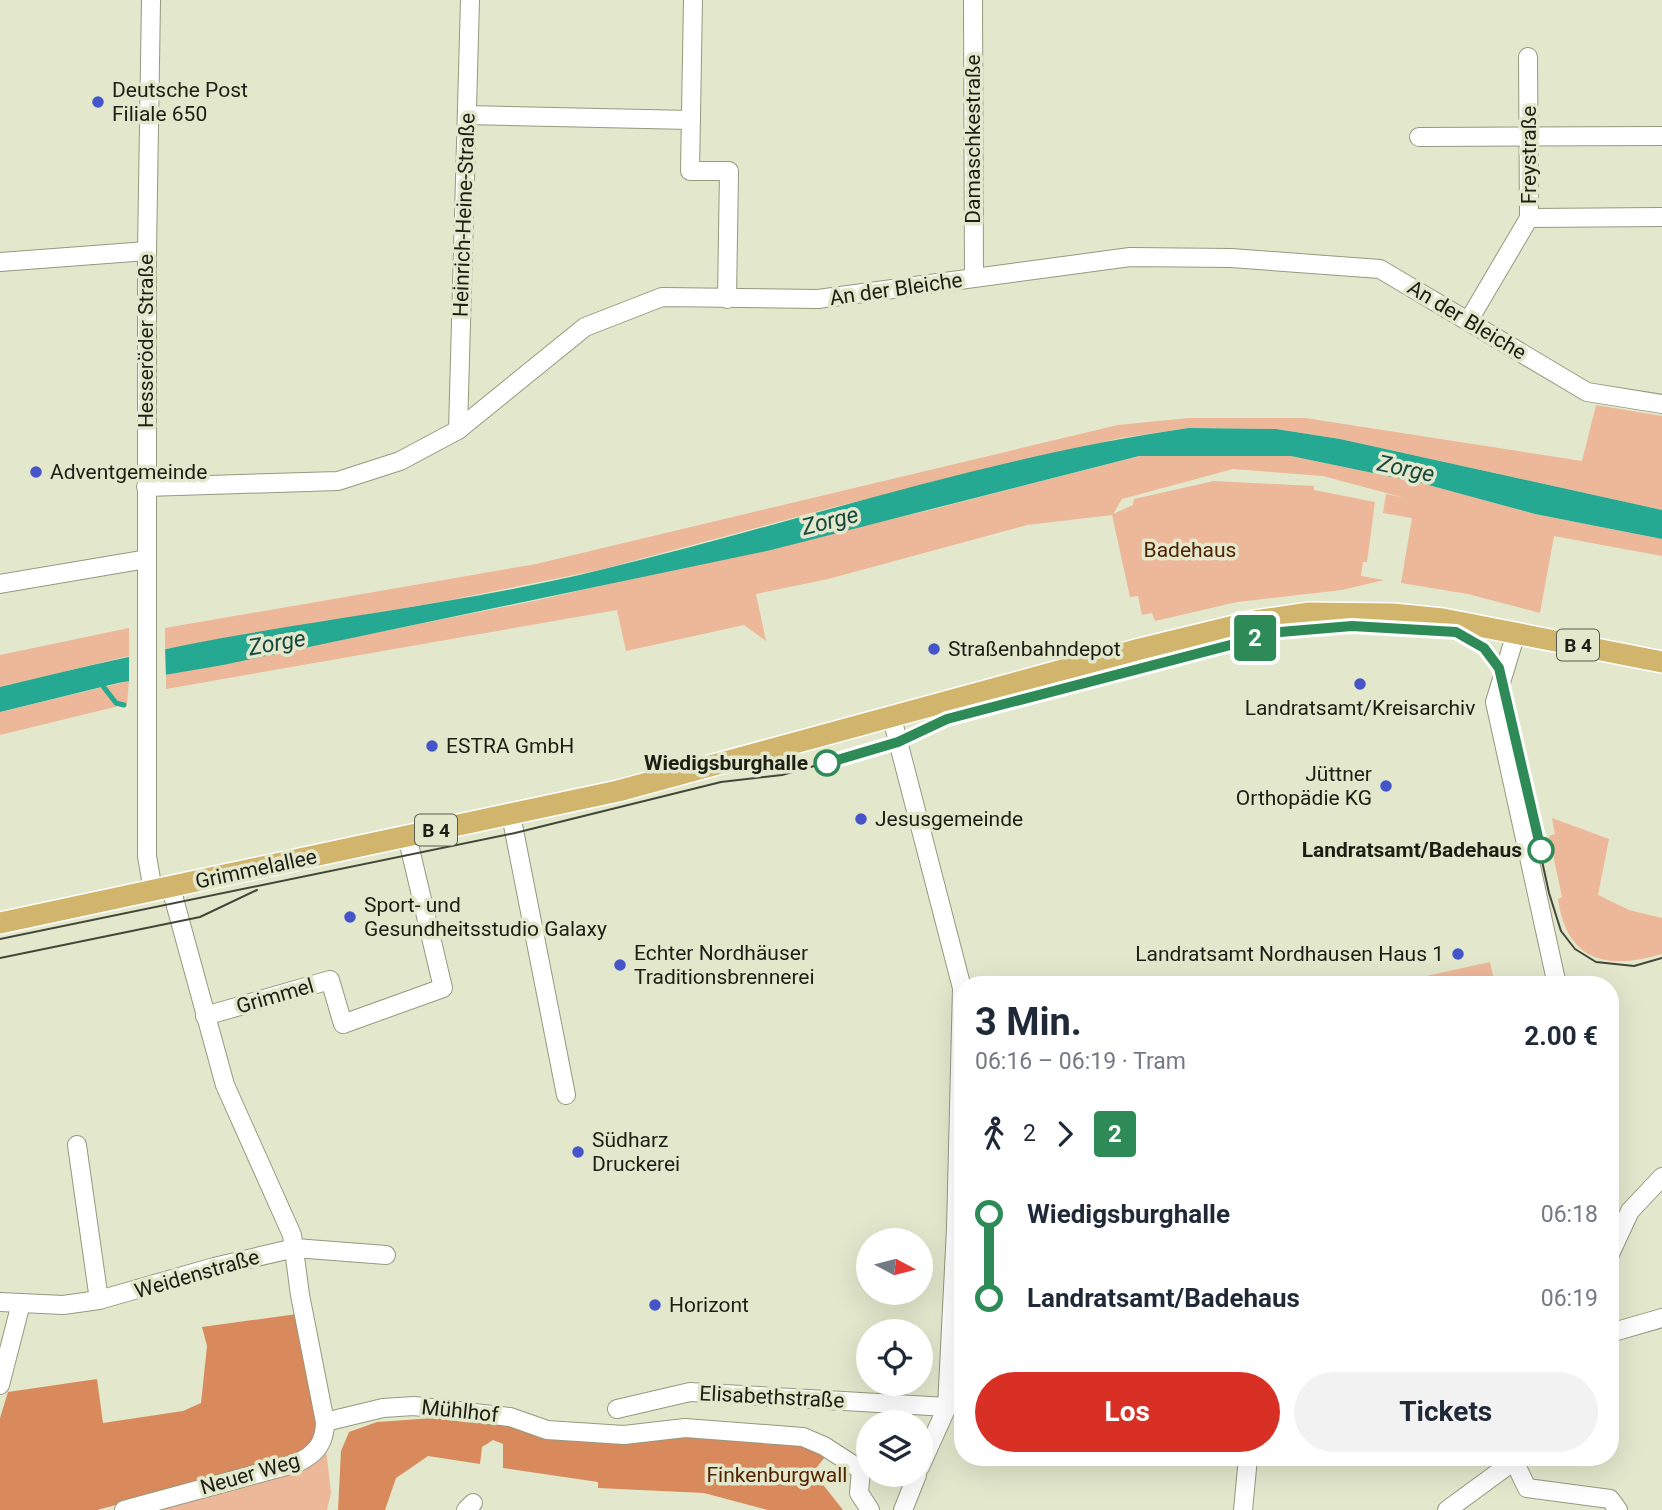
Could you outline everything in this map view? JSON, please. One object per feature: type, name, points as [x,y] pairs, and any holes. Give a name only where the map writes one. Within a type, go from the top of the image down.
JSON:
[{"type":"main road","name":"Grimmelallee","points":[[0,923],[618,791],[1140,649],[1255,621],[1309,612],[1393,614],[1516,633],[1662,662]]},
{"type":"street","name":"Hesseröder Straße","points":[[151,0],[147,251],[146,856],[162,889]]},
{"type":"street","name":"Heinrich-Heine-Straße","points":[[458,430],[470,0]]},
{"type":"street","points":[[693,0],[690,172],[729,171],[727,299]]},
{"type":"street","name":"Damaschkestraße","points":[[974,0],[974,278]]},
{"type":"street","name":"Freystraße","points":[[1469,320],[1530,218],[1528,57]]},
{"type":"street","points":[[467,115],[691,120]]},
{"type":"street","points":[[1419,137],[1662,136]]},
{"type":"street","points":[[1530,218],[1662,217]]},
{"type":"street","points":[[0,262],[147,251]]},
{"type":"street","name":"An der Bleiche","points":[[146,487],[338,481],[400,461],[458,430],[585,327],[662,298],[818,299],[1130,257],[1231,258],[1380,269],[1587,392],[1662,404]]},
{"type":"street","points":[[0,584],[146,559]]},
{"type":"street","points":[[1516,633],[1495,702],[1555,976]]},
{"type":"street","points":[[892,718],[959,976]]},
{"type":"street","points":[[511,815],[566,1095]]},
{"type":"street","name":"Grimmel","points":[[205,1016],[330,980],[343,1024],[443,988],[407,836]]},
{"type":"street","points":[[162,889],[225,1085],[287,1221],[295,1248],[300,1295],[325,1429]]},
{"type":"street","points":[[77,1145],[99,1300]]},
{"type":"street","points":[[1619,1232],[1630,1211],[1662,1177]]},
{"type":"street","points":[[295,1248],[386,1255]]},
{"type":"street","name":"Weidenstraße","points":[[0,1302],[63,1305],[99,1300],[295,1248]]},
{"type":"street","points":[[0,1385],[21,1303]]},
{"type":"street","points":[[933,1437],[947,1407],[954,1303]]},
{"type":"street","points":[[1619,1331],[1658,1319]]},
{"type":"street","name":"Elisabethstraße","points":[[617,1409],[690,1392],[947,1407]]},
{"type":"street","name":"Mühlhof","points":[[325,1429],[383,1408],[414,1406],[510,1417],[547,1430],[593,1433]]},
{"type":"street","name":"Elisabethstraße","points":[[593,1433],[624,1435],[685,1428],[803,1437],[856,1462]]},
{"type":"street","name":"Neuer Weg","points":[[124,1510],[297,1463],[316,1451],[325,1429]]},
{"type":"street","points":[[1242,1510],[1247,1466]]},
{"type":"street","points":[[1447,1510],[1509,1466]]},
{"type":"street","points":[[1519,1466],[1527,1488],[1610,1499],[1619,1510]]},
{"type":"street","points":[[860,1487],[859,1493],[870,1510]]},
{"type":"street","points":[[903,1510],[912,1487]]},
{"type":"green space","points":[[1596,405],[1662,416],[1662,510],[1340,439],[1276,429],[1189,428],[1121,438],[838,506],[599,570],[440,602],[165,649],[165,628],[536,564],[1118,425],[1189,418],[1305,418],[1582,461]]},
{"type":"green space","name":"Badehaus","points":[[1139,456],[1291,456],[1421,483],[1535,514],[1662,539],[1662,556],[1554,536],[1540,613],[1468,594],[1401,583],[1412,518],[1383,513],[1386,494],[1405,498],[1323,476],[1233,469],[1122,499],[1113,514],[1133,505],[1134,499],[1214,481],[1314,486],[1314,490],[1375,502],[1367,562],[1363,562],[1361,576],[1384,580],[1342,590],[1237,602],[1155,621],[1152,613],[1142,615],[1138,596],[1130,597],[1112,515],[1027,525],[828,579],[756,594],[766,641],[744,625],[626,651],[617,610],[166,689],[166,675],[534,601],[926,511]]},
{"type":"green space","points":[[129,628],[129,656],[0,687],[0,655]]},
{"type":"green space","points":[[129,681],[127,704],[0,735],[0,712]]},
{"type":"green space","points":[[1552,818],[1609,839],[1598,895],[1629,910],[1662,918],[1662,954],[1624,961],[1607,960],[1580,948],[1570,936],[1558,899],[1562,897],[1549,836],[1555,834]]},
{"type":"green space","points":[[1490,962],[1493,976],[1426,976]]},
{"type":"green space","points":[[297,1314],[316,1428],[312,1444],[293,1458],[97,1510],[0,1510],[0,1418],[8,1392],[97,1379],[103,1423],[183,1411],[201,1403],[207,1346],[202,1327]]},
{"type":"green space","name":"Finkenburgwall","points":[[434,1418],[800,1441],[825,1457],[813,1472],[843,1510],[768,1510],[704,1493],[598,1488],[598,1482],[503,1468],[503,1444],[493,1440],[482,1447],[480,1464],[428,1456],[396,1478],[385,1510],[338,1510],[341,1451],[349,1432],[377,1422]]},
{"type":"green space","points":[[326,1449],[331,1493],[327,1510],[147,1510]]},
{"type":"water","name":"Zorge","points":[[1189,428],[1276,429],[1340,439],[1662,510],[1662,539],[1535,514],[1421,483],[1291,456],[1139,456],[771,550],[223,665],[118,683],[0,712],[0,687],[220,639],[557,580],[1040,455]]},
{"type":"pier","points":[[165,645],[166,678],[129,685],[129,653]]},
{"type":"waterway","points":[[99,681],[116,703],[124,705]]},
{"type":"tram line","points":[[0,939],[515,833],[721,782],[782,775],[889,745],[947,719],[1281,633],[1352,626],[1456,632],[1484,648],[1502,677],[1549,893],[1561,931],[1575,949],[1596,962],[1634,966],[1662,958]]},
{"type":"tram line","name":"2","points":[[827,763],[898,742],[947,719],[1280,632],[1352,626],[1443,630],[1456,632],[1476,641],[1490,654],[1499,668],[1541,850]]},
{"type":"tram line","points":[[0,958],[200,917],[257,890]]},
{"type":"place","name":"Deutsche Post Filiale 650","points":[[98,102]]},
{"type":"place","name":"Adventgemeinde","points":[[36,472]]},
{"type":"place","name":"Straßenbahndepot","points":[[934,649]]},
{"type":"place","name":"Landratsamt/Kreisarchiv","points":[[1360,684]]},
{"type":"place","name":"ESTRA GmbH","points":[[432,746]]},
{"type":"place","name":"Wiedigsburghalle","points":[[827,763]]},
{"type":"place","name":"Jüttner Orthopädie KG","points":[[1386,786]]},
{"type":"place","name":"Jesusgemeinde","points":[[861,819]]},
{"type":"place","name":"Landratsamt/Badehaus","points":[[1541,850]]},
{"type":"place","name":"Sport- und Gesundheitsstudio Galaxy","points":[[350,917]]},
{"type":"place","name":"Landratsamt Nordhausen Haus 1","points":[[1458,954]]},
{"type":"place","name":"Echter Nordhäuser Traditionsbrennerei","points":[[620,965]]},
{"type":"place","name":"Südharz Druckerei","points":[[578,1152]]},
{"type":"place","name":"Horizont","points":[[655,1305]]}]
